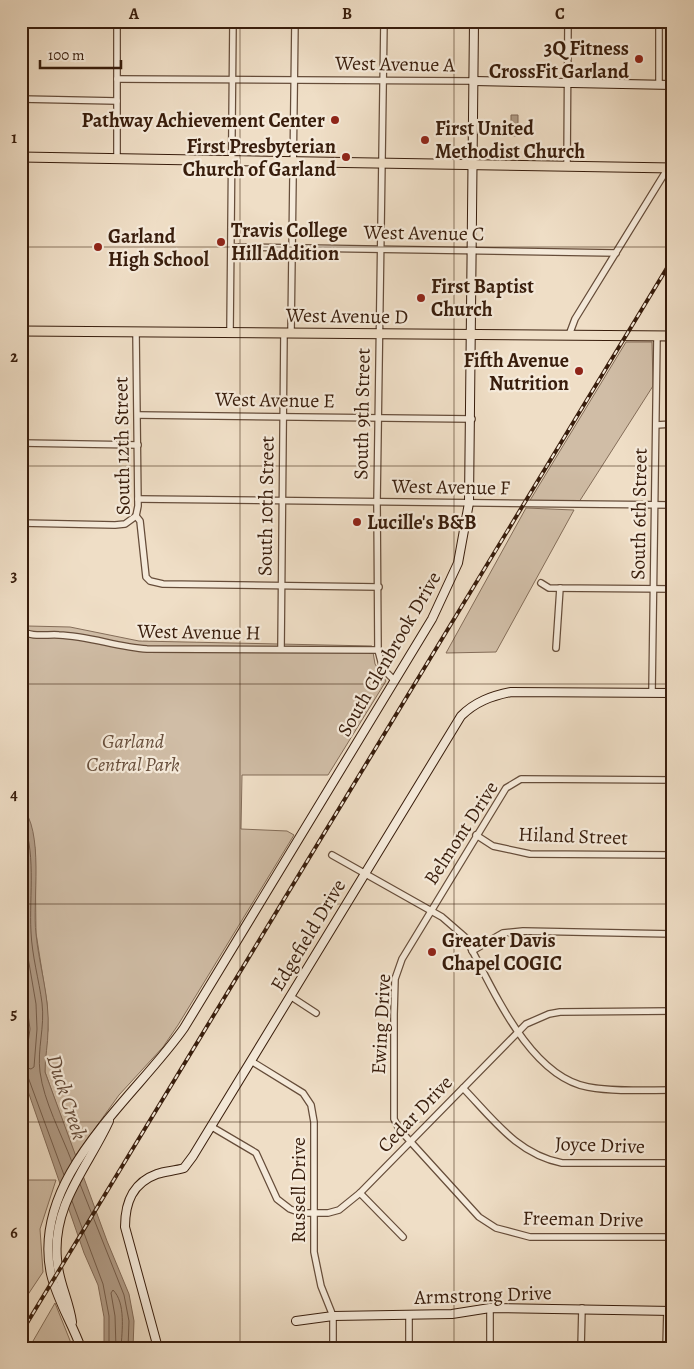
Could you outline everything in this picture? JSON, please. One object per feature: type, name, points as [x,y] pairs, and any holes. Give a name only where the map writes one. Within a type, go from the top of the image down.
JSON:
[{"type":"main road","points":[[21,158],[671,168]]},
{"type":"main road","name":"West Avenue D","points":[[21,331],[673,336]]},
{"type":"street","points":[[116,160],[117,21]]},
{"type":"street","points":[[230,332],[233,21]]},
{"type":"street","name":"South 10th Street","points":[[281,649],[284,417],[292,247],[295,21]]},
{"type":"street","name":"South 9th Street","points":[[384,21],[377,502],[378,650],[383,669],[395,681]]},
{"type":"street","name":"South Glenbrook Drive","points":[[73,1326],[57,1295],[49,1264],[50,1227],[56,1206],[113,1112],[162,1057],[184,1028],[432,619],[453,576],[464,535],[469,503],[472,419],[474,21]]},
{"type":"street","points":[[566,167],[568,21]]},
{"type":"street","points":[[659,21],[659,84]]},
{"type":"street","name":"West Avenue A","points":[[117,79],[232,78],[673,84]]},
{"type":"street","points":[[21,99],[117,101]]},
{"type":"street","points":[[570,335],[575,318],[671,168]]},
{"type":"street","name":"West Avenue C","points":[[232,247],[616,252]]},
{"type":"street","name":"South 12th Street","points":[[136,332],[138,415],[138,499],[136,516],[140,521],[146,577],[156,584],[282,585]]},
{"type":"street","name":"South 6th Street","points":[[652,692],[657,336]]},
{"type":"street","name":"West Avenue E","points":[[138,415],[472,419]]},
{"type":"street","points":[[656,425],[673,424]]},
{"type":"street","points":[[21,443],[138,445]]},
{"type":"street","name":"West Avenue F","points":[[138,499],[673,506]]},
{"type":"street","points":[[21,523],[115,525],[125,524],[136,516]]},
{"type":"street","points":[[542,583],[549,588],[673,589]]},
{"type":"street","points":[[282,585],[379,587]]},
{"type":"street","points":[[556,648],[560,588]]},
{"type":"street","name":"West Avenue H","points":[[21,630],[32,635],[73,636],[124,647],[147,649],[378,650]]},
{"type":"street","name":"Edgefield Drive","points":[[158,1348],[125,1227],[127,1204],[133,1190],[142,1181],[158,1173],[184,1168],[212,1127],[461,716],[475,704],[493,696],[511,692],[673,692]]},
{"type":"street","name":"Belmont Drive","points":[[431,910],[506,788],[521,780],[673,780]]},
{"type":"street","name":"Hiland Street","points":[[476,835],[493,846],[530,854],[673,855]]},
{"type":"street","points":[[332,854],[431,910],[456,927],[472,950],[518,1031],[533,1052],[553,1072],[586,1087],[613,1090],[673,1090]]},
{"type":"street","name":"Ewing Drive","points":[[410,1141],[399,1129],[394,1119],[396,979],[402,959],[431,910]]},
{"type":"street","points":[[472,950],[503,933],[523,931],[673,934]]},
{"type":"street","points":[[290,996],[316,1013]]},
{"type":"street","name":"Cedar Drive","points":[[212,1127],[256,1153],[277,1199],[301,1213],[328,1213],[339,1210],[360,1193],[526,1024],[549,1014],[560,1012],[673,1010]]},
{"type":"street","name":"Russell Drive","points":[[251,1061],[303,1093],[312,1105],[314,1122],[314,1252],[317,1273],[333,1316],[333,1348]]},
{"type":"street","name":"Joyce Drive","points":[[463,1088],[512,1141],[533,1154],[549,1160],[562,1163],[673,1163]]},
{"type":"street","name":"Freeman Drive","points":[[410,1141],[479,1217],[496,1228],[530,1237],[673,1237]]},
{"type":"street","name":"South Glenbrook Drive","points":[[81,1348],[60,1280],[56,1257],[60,1216],[68,1193],[91,1146]]},
{"type":"street","points":[[360,1193],[403,1237]]},
{"type":"street","points":[[490,1308],[490,1348]]},
{"type":"street","name":"Armstrong Drive","points":[[296,1321],[333,1316],[452,1314],[490,1308],[582,1308],[670,1311]]},
{"type":"street","points":[[581,1348],[582,1308]]},
{"type":"street","points":[[666,1348],[670,1311]]},
{"type":"street","points":[[409,1314],[409,1348]]},
{"type":"green space","points":[[626,342],[652,342],[653,386],[579,502],[529,502]]},
{"type":"green space","points":[[526,508],[574,510],[496,652],[446,653]]},
{"type":"green space","name":"Garland Central Park","points":[[21,528],[28,528],[28,626],[70,627],[139,641],[372,646],[375,664],[386,681],[328,775],[242,775],[241,829],[287,831],[294,835],[163,1047],[119,1095],[75,1156],[45,1072],[44,1053],[48,1030],[47,1003],[36,933],[35,848],[24,809],[21,806]]},
{"type":"green space","points":[[21,1180],[56,1180],[40,1229],[43,1272],[21,1305]]},
{"type":"green space","points":[[55,1303],[73,1348],[29,1348]]},
{"type":"water","points":[[511,115],[518,115],[518,124],[516,124],[518,136],[511,136]]},
{"type":"water","points":[[21,806],[28,817],[33,832],[35,849],[36,934],[48,1018],[45,1072],[107,1241],[129,1294],[134,1321],[133,1348],[104,1348],[104,1317],[98,1285],[84,1253],[21,1071]]},
{"type":"railway","points":[[21,1333],[673,258]]},
{"type":"place","name":"3Q Fitness CrossFit Garland","points":[[639,59]]},
{"type":"place","name":"Pathway Achievement Center","points":[[335,120]]},
{"type":"place","name":"First United Methodist Church","points":[[425,140]]},
{"type":"place","name":"First Presbyterian Church of Garland","points":[[346,157]]},
{"type":"place","name":"Travis College Hill Addition","points":[[221,242]]},
{"type":"place","name":"Garland High School","points":[[98,247]]},
{"type":"place","name":"First Baptist Church","points":[[421,298]]},
{"type":"place","name":"Fifth Avenue Nutrition","points":[[579,371]]},
{"type":"place","name":"Lucille's B&B","points":[[357,522]]},
{"type":"place","name":"Greater Davis Chapel COGIC","points":[[432,952]]},
{"type":"water label","name":"Duck Creek","points":[[67,1097]]}]
